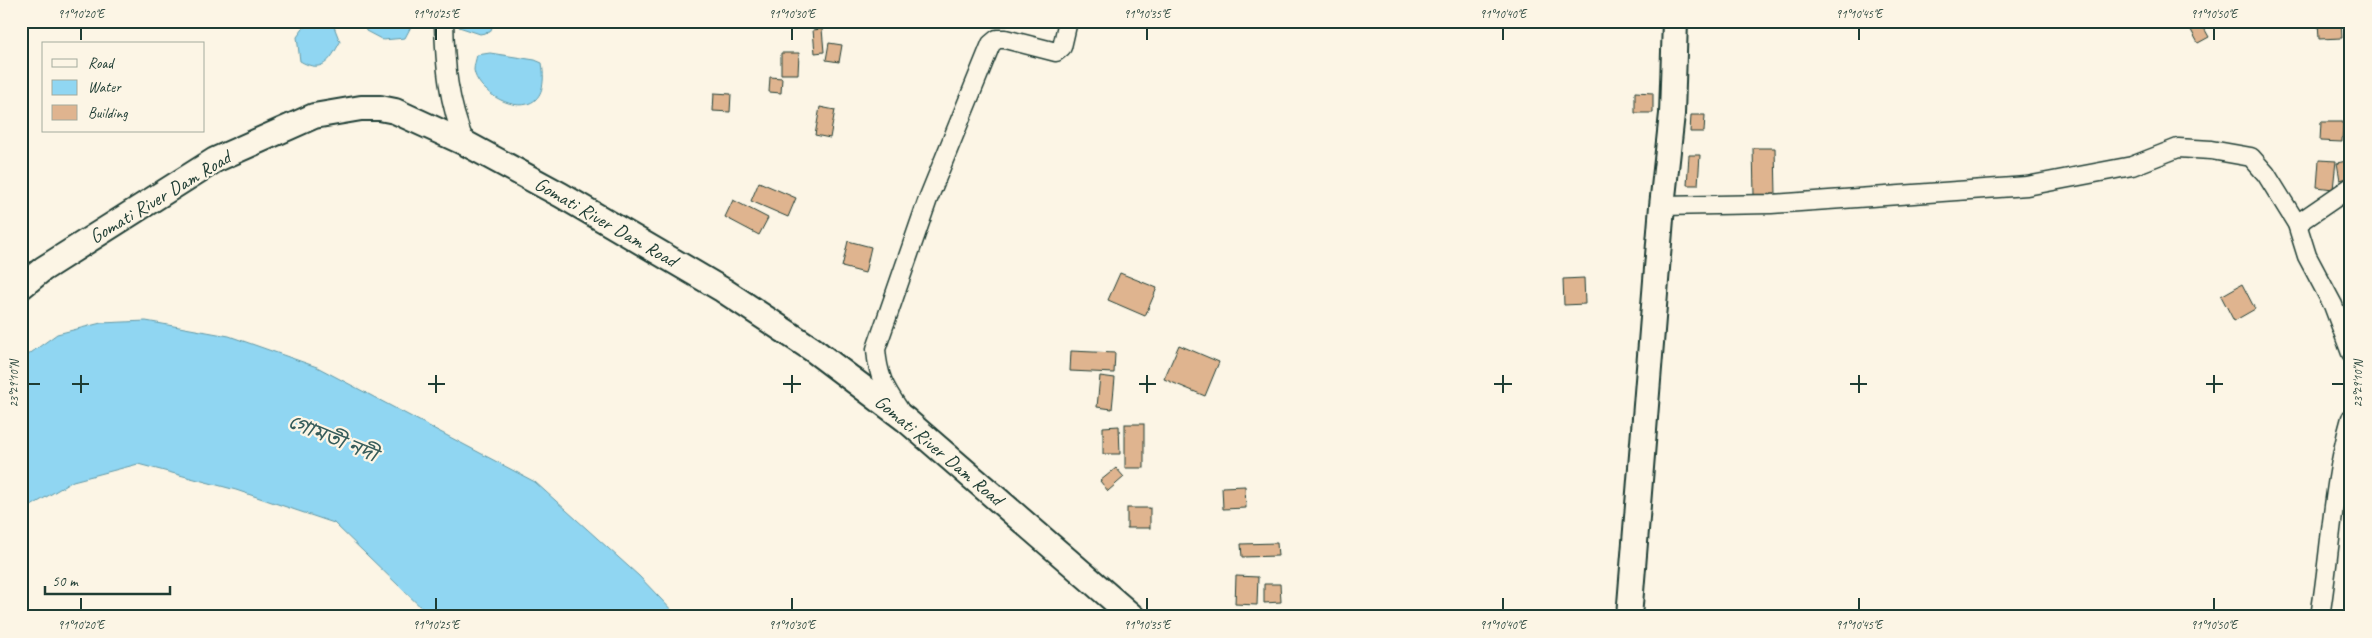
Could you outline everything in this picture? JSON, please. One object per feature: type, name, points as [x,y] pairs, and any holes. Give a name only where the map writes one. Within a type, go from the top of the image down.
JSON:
[{"type":"main road","points":[[1629,617],[1662,206],[1672,114],[1675,21]]},
{"type":"main road","name":"Gomati River Dam Road","points":[[21,287],[44,269],[215,160],[314,116],[337,110],[380,108],[395,111],[465,143],[561,195],[723,290],[812,349],[906,420],[1133,617]]},
{"type":"street","points":[[444,21],[445,61],[450,102],[465,143]]},
{"type":"street","points":[[906,420],[883,385],[877,367],[876,349],[928,199],[972,90],[991,44],[997,39],[1056,52],[1062,47],[1068,21]]},
{"type":"street","points":[[1662,206],[1772,204],[2027,186],[2132,166],[2178,148],[2211,150],[2251,157],[2266,174],[2297,224],[2307,256],[2333,305],[2351,353]]},
{"type":"street","points":[[2297,224],[2351,187]]},
{"type":"street","points":[[2323,617],[2321,610],[2330,550],[2336,482],[2351,418]]},
{"type":"water","points":[[363,21],[414,21],[405,38],[383,40],[366,31]]},
{"type":"water","points":[[456,21],[495,21],[490,32],[480,34],[459,27]]},
{"type":"water","points":[[308,22],[333,24],[340,42],[329,60],[320,66],[308,65],[300,61],[297,37]]},
{"type":"water","points":[[490,53],[535,60],[542,63],[543,85],[537,98],[527,104],[514,104],[500,100],[488,92],[479,81],[474,70],[477,55]]},
{"type":"water","name":"গোমতী নদী","points":[[146,321],[229,336],[317,367],[535,482],[639,576],[678,617],[431,617],[334,523],[236,490],[138,464],[73,481],[21,512],[21,360],[57,334],[101,323]]},
{"type":"building","points":[[2186,21],[2200,21],[2209,37],[2198,43]]},
{"type":"building","points":[[2318,21],[2341,21],[2342,38],[2319,39]]},
{"type":"building","points":[[822,29],[824,52],[815,53],[813,30]]},
{"type":"building","points":[[829,43],[842,45],[839,62],[826,60]]},
{"type":"building","points":[[781,53],[799,53],[798,74],[781,74]]},
{"type":"building","points":[[770,77],[782,78],[781,93],[769,92]]},
{"type":"building","points":[[1635,92],[1653,93],[1653,113],[1635,113]]},
{"type":"building","points":[[714,93],[731,94],[730,112],[713,111]]},
{"type":"building","points":[[820,107],[835,110],[830,138],[815,135]]},
{"type":"building","points":[[1691,115],[1705,115],[1704,132],[1690,132]]},
{"type":"building","points":[[2321,122],[2343,122],[2342,142],[2320,141]]},
{"type":"building","points":[[1753,148],[1775,148],[1776,195],[1754,195]]},
{"type":"building","points":[[1689,155],[1700,155],[1698,185],[1687,185]]},
{"type":"building","points":[[2319,160],[2336,161],[2333,189],[2317,187]]},
{"type":"building","points":[[2351,160],[2351,177],[2340,180],[2337,163]]},
{"type":"building","points":[[759,182],[796,198],[788,217],[751,201]]},
{"type":"building","points":[[733,200],[768,218],[759,235],[725,217]]},
{"type":"building","points":[[848,241],[871,247],[865,273],[842,267]]},
{"type":"building","points":[[1120,273],[1157,288],[1145,316],[1108,300]]},
{"type":"building","points":[[1584,278],[1585,304],[1564,305],[1563,279]]},
{"type":"building","points":[[2242,284],[2255,309],[2234,321],[2221,296]]},
{"type":"building","points":[[1179,345],[1219,362],[1205,396],[1164,379]]},
{"type":"building","points":[[1071,351],[1115,353],[1114,373],[1070,371]]},
{"type":"building","points":[[1100,376],[1115,378],[1112,409],[1097,407]]},
{"type":"building","points":[[1125,424],[1144,424],[1144,468],[1125,468]]},
{"type":"building","points":[[1119,426],[1120,454],[1103,454],[1103,427]]},
{"type":"building","points":[[1116,468],[1124,477],[1108,491],[1100,481]]},
{"type":"building","points":[[1245,486],[1246,508],[1223,509],[1222,487]]},
{"type":"building","points":[[1127,508],[1150,508],[1150,528],[1127,528]]},
{"type":"building","points":[[1277,543],[1278,556],[1242,557],[1241,544]]},
{"type":"building","points":[[1236,576],[1258,577],[1257,605],[1235,604]]},
{"type":"building","points":[[1264,584],[1280,584],[1281,602],[1264,603]]},
{"type":"building","points":[[1273,612],[1273,617],[1240,617],[1240,613]]}]
